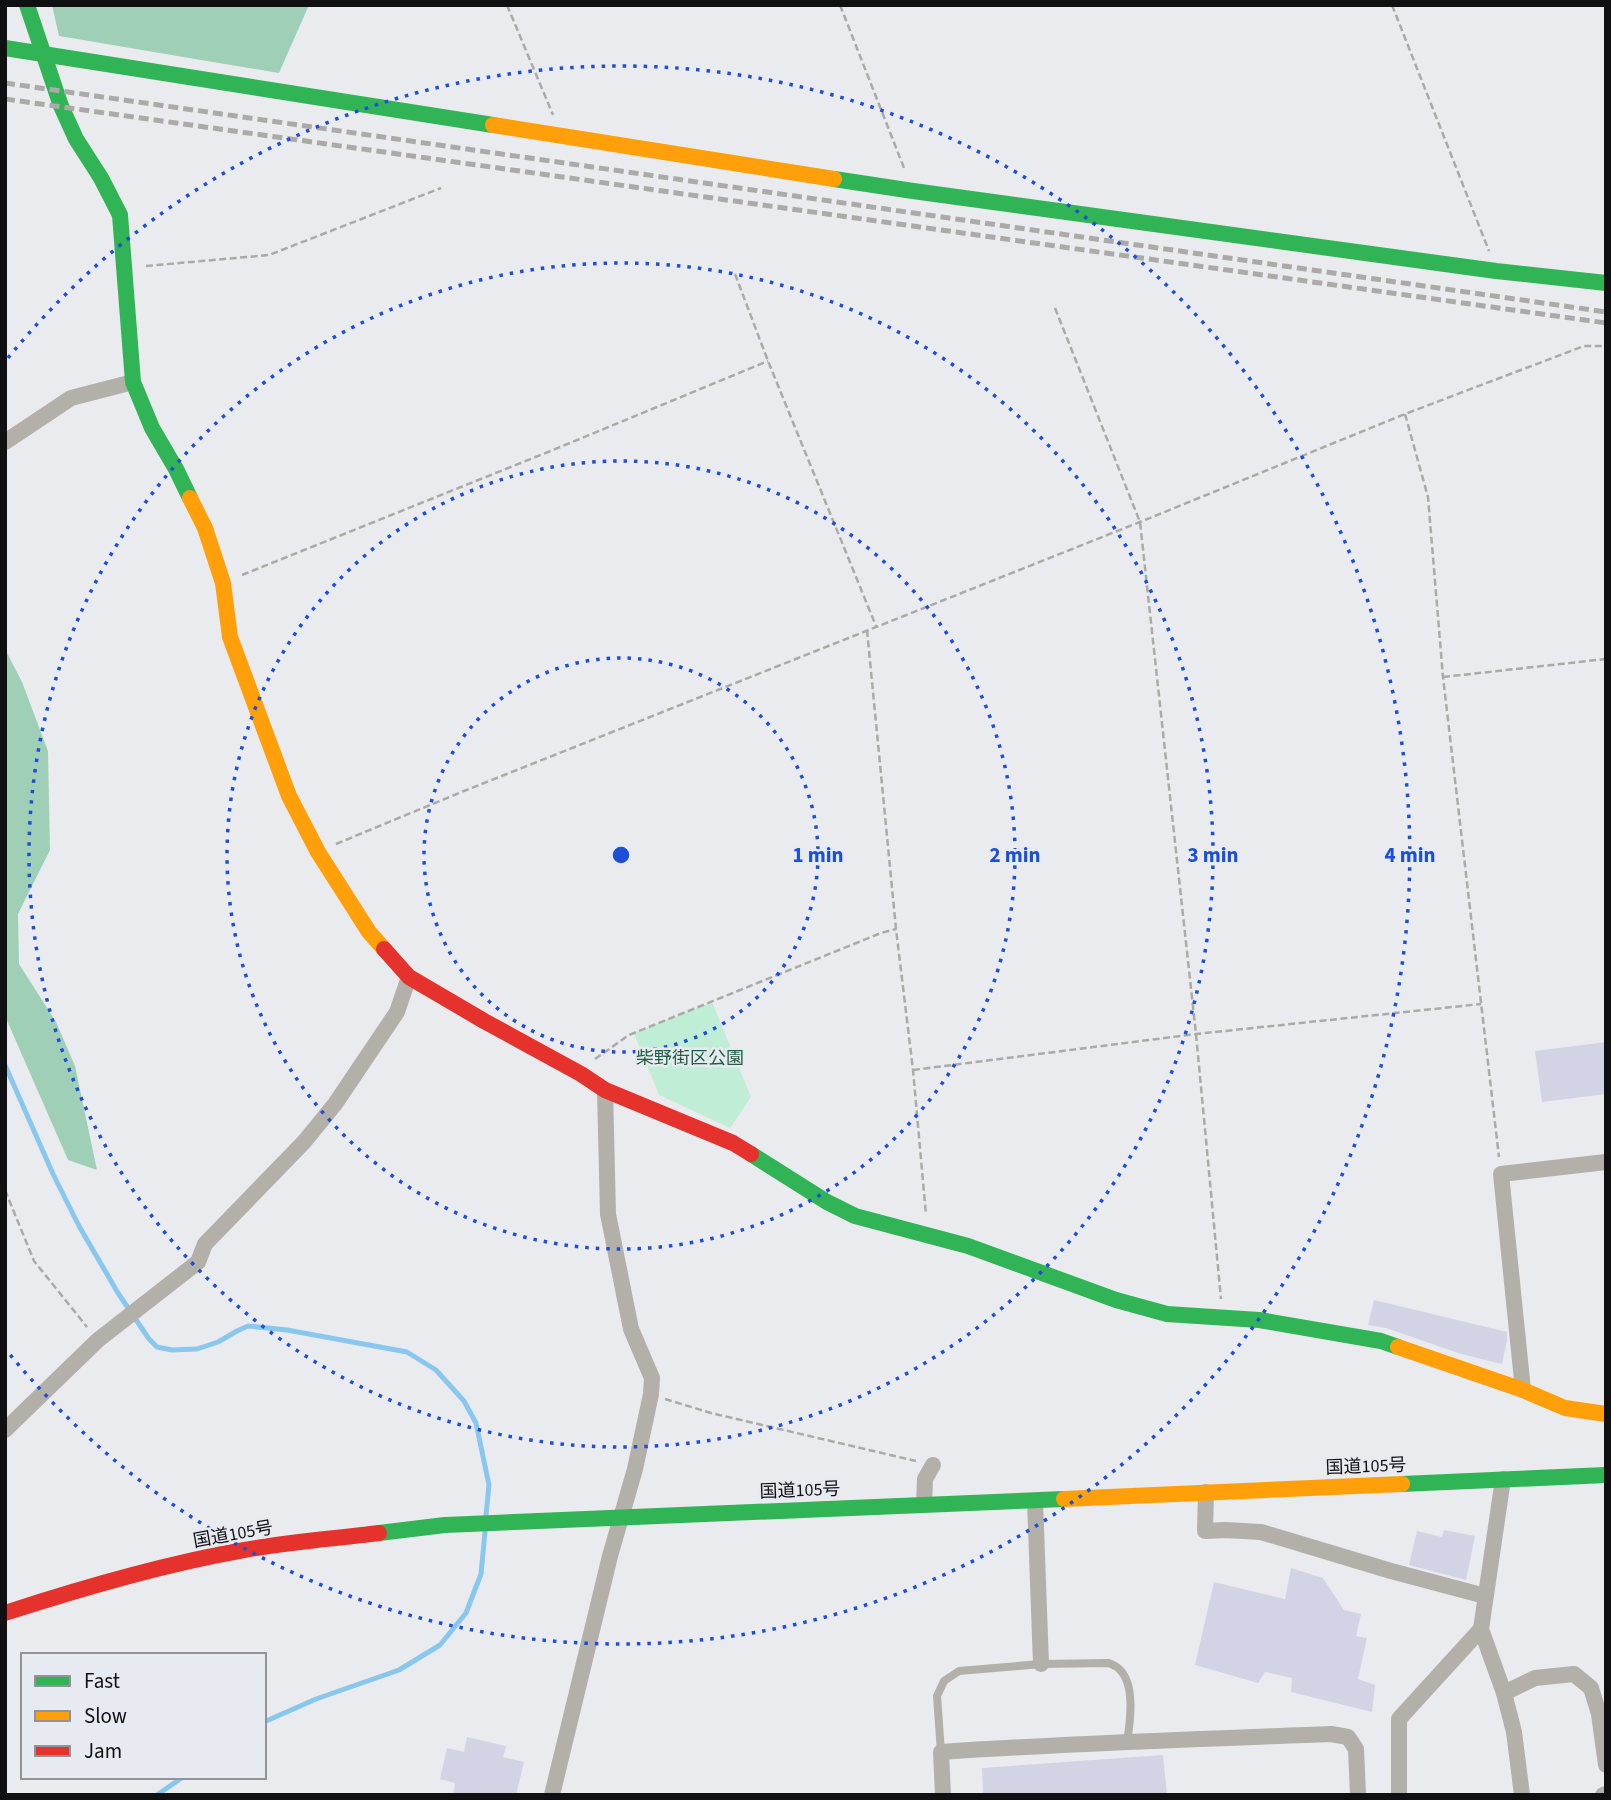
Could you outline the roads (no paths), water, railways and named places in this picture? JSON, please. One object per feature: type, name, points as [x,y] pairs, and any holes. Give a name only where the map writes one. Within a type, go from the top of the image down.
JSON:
[{"type":"main road","points":[[27,5],[54,91],[76,139],[101,177],[120,215],[132,382],[152,428],[176,468],[205,528],[223,583],[230,638],[289,796],[317,852],[369,932],[409,977],[581,1073],[605,1090],[733,1143],[827,1202],[855,1216],[968,1246],[1116,1300],[1167,1314],[1259,1320],[1381,1341],[1523,1390],[1564,1408],[1606,1414]]},
{"type":"main road","points":[[5,48],[913,191],[1496,271],[1606,283]]},
{"type":"main road","name":"国道105号","points":[[7,1612],[79,1589],[174,1564],[242,1550],[446,1525],[1606,1475]]},
{"type":"street","points":[[5,442],[71,398],[132,382]]},
{"type":"street","points":[[5,1430],[98,1340],[198,1262],[205,1244],[304,1142],[335,1104],[397,1012],[409,977]]},
{"type":"street","points":[[552,1795],[620,1517],[635,1469],[651,1394],[652,1378],[631,1329],[608,1214],[605,1090]]},
{"type":"street","points":[[1523,1390],[1501,1174],[1606,1161]]},
{"type":"street","points":[[924,1504],[925,1479],[933,1465]]},
{"type":"street","points":[[1503,1479],[1481,1629],[1504,1693],[1514,1732],[1522,1795]]},
{"type":"street","points":[[1206,1492],[1205,1531],[1261,1532],[1485,1596]]},
{"type":"street","points":[[1035,1501],[1041,1664]]},
{"type":"street","points":[[1399,1795],[1399,1719],[1481,1629]]},
{"type":"street","points":[[1504,1693],[1535,1678],[1574,1674],[1591,1688],[1599,1714],[1606,1765]]},
{"type":"street","points":[[943,1795],[941,1752],[1053,1744],[1331,1734],[1348,1737],[1356,1749],[1359,1795]]},
{"type":"lane","points":[[941,1752],[937,1696],[944,1681],[960,1671],[1041,1664],[1109,1663],[1119,1668],[1126,1678],[1131,1705],[1127,1743]]},
{"type":"waterway","points":[[5,1065],[79,1226],[118,1293],[157,1347],[172,1350],[197,1349],[218,1342],[248,1326],[287,1330],[407,1352],[436,1370],[464,1401],[476,1423],[489,1485],[486,1515]]},
{"type":"waterway","points":[[266,1721],[316,1699],[399,1670],[440,1645],[466,1613],[481,1574],[485,1532]]},
{"type":"waterway","points":[[157,1795],[180,1779]]},
{"type":"railway","points":[[5,83],[1606,312]]},
{"type":"railway","points":[[5,99],[1606,323]]},
{"type":"park label","name":"柴野街区公園","points":[[690,1058]]}]
